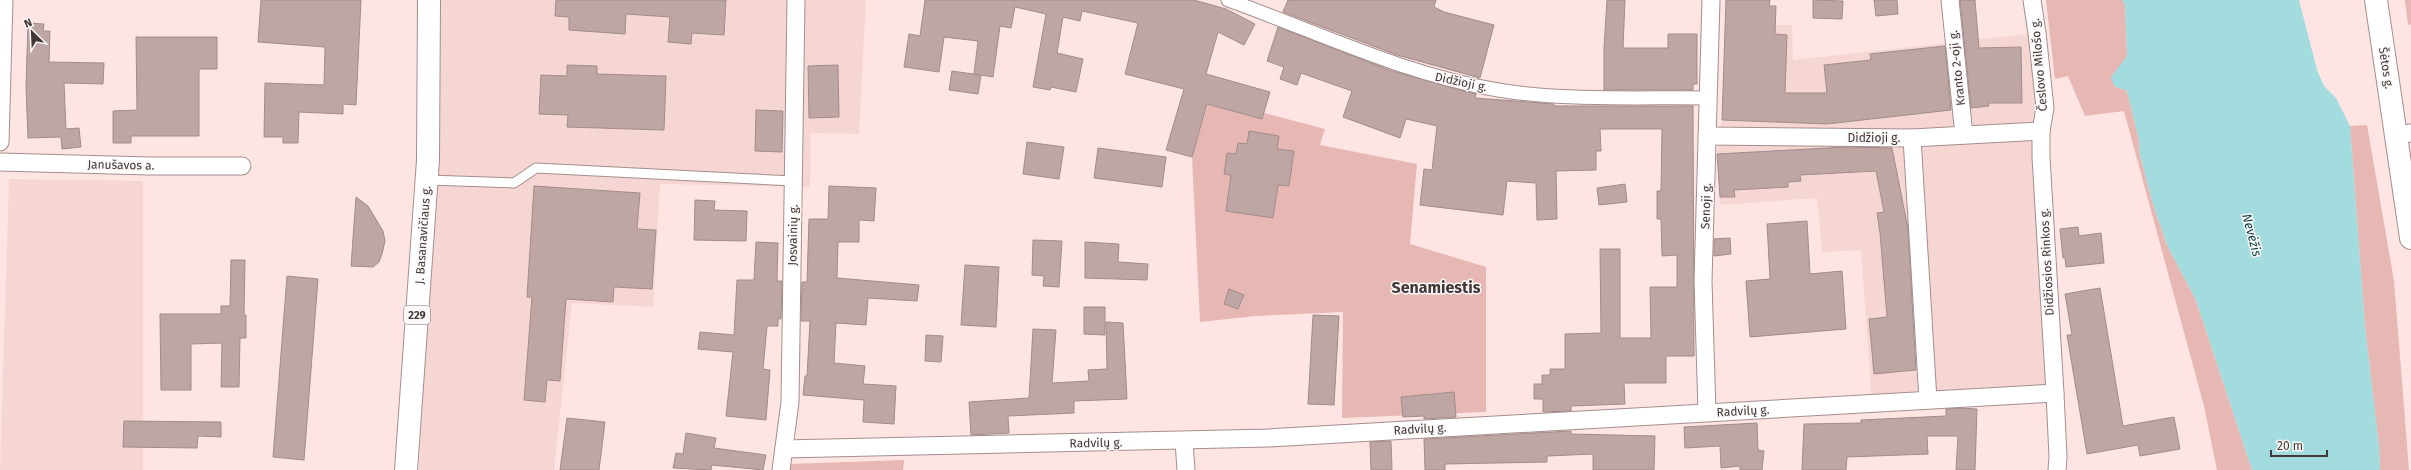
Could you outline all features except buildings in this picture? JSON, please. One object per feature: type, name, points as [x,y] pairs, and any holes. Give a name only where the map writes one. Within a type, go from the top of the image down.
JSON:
[{"type":"main road","name":"J. Basanavičiaus g.","points":[[406,470],[427,180],[429,0]]},
{"type":"main road","name":"Šėtos g.","points":[[2376,0],[2404,134],[2411,238]]},
{"type":"street","points":[[0,142],[4,0]]},
{"type":"street","name":"Josvainių g.","points":[[781,470],[790,402],[796,0]]},
{"type":"street","name":"Didžioji g.","points":[[1228,0],[1375,57],[1456,81],[1499,90],[1545,95],[1707,98]]},
{"type":"street","name":"Senoji g.","points":[[1707,412],[1703,281],[1708,136],[1707,98],[1712,0]]},
{"type":"street","name":"Kranto 2-oji g.","points":[[1950,0],[1964,135]]},
{"type":"street","name":"Česlovo Milošo g.","points":[[2032,0],[2038,33],[2045,108],[2041,131]]},
{"type":"street","name":"Didžioji g.","points":[[1708,136],[1912,138],[2041,131]]},
{"type":"street","name":"Didžiosios Rinkos g.","points":[[2041,131],[2055,393],[2058,457],[2057,470]]},
{"type":"street","points":[[1912,138],[1928,400]]},
{"type":"street","name":"Janušavos a.","points":[[0,162],[150,166],[242,166]]},
{"type":"street","name":"Radvilų g.","points":[[784,449],[1184,441],[2055,393]]},
{"type":"street","points":[[1184,441],[1186,470]]},
{"type":"lane","points":[[427,180],[514,183],[536,168],[793,181]]},
{"type":"shaded area","points":[[440,0],[866,0],[859,134],[811,133],[810,187],[660,184],[653,307],[572,303],[554,470],[419,470],[436,141]]},
{"type":"shaded area","points":[[2046,0],[2122,0],[2125,4],[2127,56],[2114,86],[2127,91],[2139,140],[2140,155],[2153,204],[2167,245],[2196,300],[2252,470],[2217,470],[2204,406],[2124,111],[2085,116],[2068,76],[2055,79]]},
{"type":"shaded area","points":[[2405,0],[2411,0],[2411,24],[2408,25]]},
{"type":"shaded area","points":[[1725,24],[1792,25],[1793,60],[2037,33],[2055,393],[1872,404],[1861,250],[1822,252],[1817,198],[1720,205],[1717,154],[1722,120]]},
{"type":"shaded area","points":[[1210,97],[1232,111],[1262,119],[1264,113],[1325,129],[1320,145],[1417,164],[1410,244],[1486,267],[1486,412],[1342,418],[1343,312],[1256,316],[1200,322],[1192,157]]},
{"type":"shaded area","points":[[2367,125],[2394,281],[2409,470],[2380,470],[2379,446],[2365,327],[2350,126]]},
{"type":"shaded area","points":[[9,179],[143,181],[143,470],[0,470]]},
{"type":"shaded area","points":[[904,460],[903,470],[789,470],[790,464]]},
{"type":"water","name":"Nevėžis","points":[[2122,0],[2299,0],[2317,70],[2324,86],[2336,98],[2350,126],[2365,327],[2379,446],[2380,470],[2252,470],[2196,300],[2167,245],[2153,204],[2140,155],[2139,140],[2127,91],[2114,86],[2111,77],[2127,56],[2125,5]]},
{"type":"district","name":"Senamiestis","points":[[1436,287]]}]
